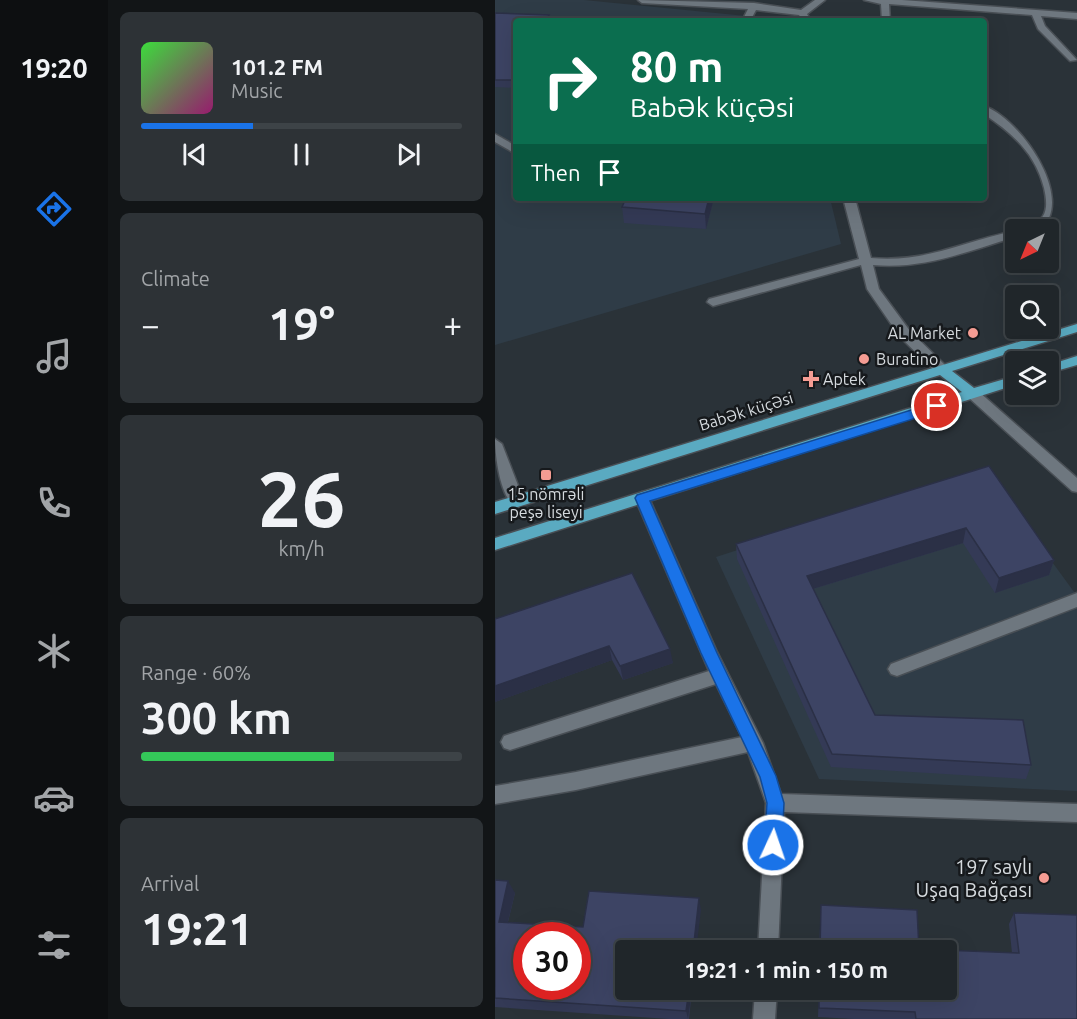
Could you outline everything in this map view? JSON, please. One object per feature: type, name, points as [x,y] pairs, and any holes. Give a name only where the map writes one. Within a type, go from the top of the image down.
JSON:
[{"type":"main road","name":"Babək küçəsi","points":[[495,508],[1077,328]]},
{"type":"main road","points":[[1059,366],[1077,360]]},
{"type":"main road","points":[[942,370],[973,394]]},
{"type":"main road","points":[[495,544],[1005,383]]},
{"type":"street","points":[[642,0],[730,2],[804,17],[821,0]]},
{"type":"street","points":[[868,0],[1077,16]]},
{"type":"street","points":[[885,3],[886,18]]},
{"type":"street","points":[[748,18],[754,6]]},
{"type":"street","points":[[1036,14],[1046,33],[1073,59]]},
{"type":"street","points":[[987,111],[1024,140],[1044,165],[1053,203],[1052,210],[1046,219]]},
{"type":"street","points":[[495,137],[513,149]]},
{"type":"street","points":[[850,201],[873,289],[905,334],[942,370]]},
{"type":"street","points":[[713,302],[831,268],[865,261],[897,264],[924,260],[1005,237]]},
{"type":"street","points":[[973,394],[1077,487]]},
{"type":"street","points":[[495,444],[517,501]]},
{"type":"street","points":[[642,498],[720,675],[753,743],[775,803],[769,940]]},
{"type":"street","points":[[897,669],[1077,600]]},
{"type":"street","points":[[510,742],[720,675]]},
{"type":"street","points":[[495,795],[576,781],[753,743]]},
{"type":"street","points":[[775,803],[1077,813]]},
{"type":"street","points":[[764,1019],[765,1000]]},
{"type":"shaded area","points":[[495,0],[584,0],[768,18],[513,18],[513,201],[831,201],[841,244],[495,345]]},
{"type":"shaded area","points":[[985,470],[1077,596],[1077,791],[819,779],[716,557]]},
{"type":"building","points":[[495,13],[549,15],[548,18],[513,18],[513,80],[495,80]]},
{"type":"building","points":[[625,201],[708,201],[705,214],[622,207]]},
{"type":"building","points":[[989,466],[1054,560],[999,578],[966,528],[807,576],[875,715],[1023,720],[1031,765],[832,754],[736,544]]},
{"type":"building","points":[[632,573],[670,649],[620,666],[609,646],[495,686],[495,619]]},
{"type":"building","points":[[495,880],[508,881],[499,922],[513,923],[513,999],[495,998]]},
{"type":"building","points":[[589,891],[699,898],[694,940],[615,940],[615,1000],[688,1000],[686,1011],[524,1000],[591,1000],[591,922],[584,922]]},
{"type":"building","points":[[821,905],[917,910],[919,940],[820,940]]},
{"type":"building","points":[[1014,913],[1077,915],[1077,1019],[916,1019],[915,1012],[819,1008],[819,1000],[957,1000],[957,951],[1019,953]]},
{"type":"place","name":"AL Market","points":[[973,333]]},
{"type":"place","name":"Buratino","points":[[864,359]]},
{"type":"place","name":"Aptek","points":[[811,379]]},
{"type":"place","name":"15 nömrәli peşә liseyi","points":[[546,475]]},
{"type":"place","name":"197 saylı Uşaq Bağçası","points":[[1044,878]]},
{"type":"route","points":[[773,845],[775,803],[768,776],[709,653],[642,498],[937,406]]}]
